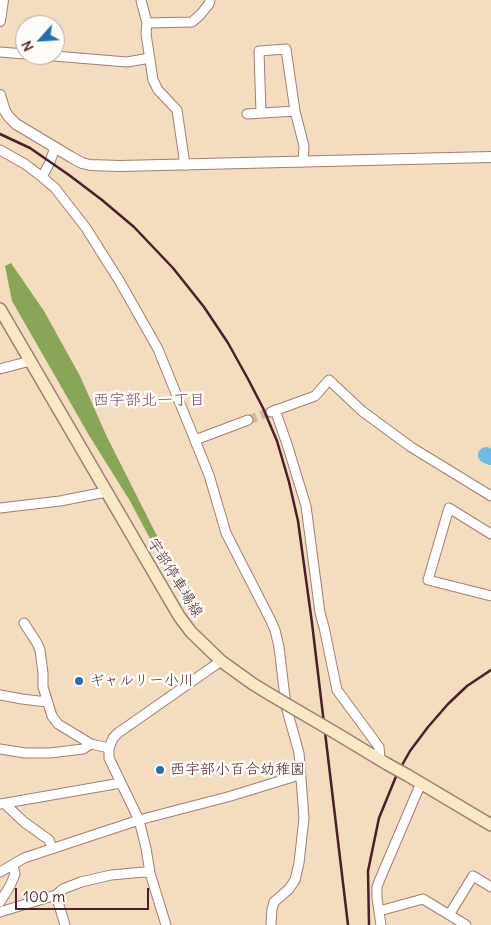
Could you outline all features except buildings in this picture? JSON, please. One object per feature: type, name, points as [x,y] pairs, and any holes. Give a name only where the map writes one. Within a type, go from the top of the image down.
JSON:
[{"type":"main road","name":"宇部停車場線","points":[[0,309],[179,616],[191,632],[221,661],[253,684],[491,825]]},
{"type":"street","points":[[0,21],[3,0]]},
{"type":"street","points":[[141,0],[147,23],[146,34],[153,80],[158,90],[176,110],[185,164]]},
{"type":"street","points":[[147,23],[192,22],[200,15],[210,0]]},
{"type":"street","points":[[261,113],[259,51],[286,49],[295,111],[304,146],[303,162]]},
{"type":"street","points":[[0,52],[15,53]]},
{"type":"street","points":[[65,57],[127,62],[150,58]]},
{"type":"street","points":[[0,95],[9,118],[25,130],[71,157],[90,165],[491,157]]},
{"type":"street","points":[[247,114],[295,111]]},
{"type":"street","points":[[42,177],[55,147]]},
{"type":"street","points":[[0,150],[25,164],[55,188],[75,212],[120,282],[158,349],[209,476],[226,533],[275,630],[279,647],[286,706],[299,753],[304,818],[299,863],[295,880],[289,889],[274,902],[271,925]]},
{"type":"street","points":[[0,369],[30,361]]},
{"type":"street","points":[[383,761],[379,747],[337,690],[320,613],[306,506],[287,444],[273,411],[315,396],[330,380],[362,411],[411,447],[491,496]]},
{"type":"street","points":[[195,440],[248,420]]},
{"type":"street","points":[[0,508],[60,502],[106,492]]},
{"type":"street","points":[[491,534],[449,508],[428,580],[491,596]]},
{"type":"street","points":[[24,623],[38,643],[43,673],[43,687],[52,716],[58,724],[91,744],[109,748]]},
{"type":"street","points":[[166,925],[150,874],[139,820],[109,758],[109,748],[113,738],[118,733],[221,661]]},
{"type":"street","points":[[0,695],[47,702]]},
{"type":"street","points":[[0,749],[25,753],[50,753],[83,749],[91,744]]},
{"type":"street","points":[[0,872],[24,858],[139,820],[301,776]]},
{"type":"street","points":[[3,804],[120,783]]},
{"type":"street","points":[[381,925],[377,887],[421,783]]},
{"type":"street","points":[[3,804],[24,822],[50,840],[52,848]]},
{"type":"street","points":[[0,902],[10,886],[14,874],[13,864]]},
{"type":"street","points":[[0,912],[56,895],[63,889],[81,882],[111,875],[144,872],[150,874]]},
{"type":"street","points":[[449,915],[473,876],[491,887]]},
{"type":"street","points":[[56,895],[64,925]]},
{"type":"street","points":[[379,910],[423,899],[466,925]]},
{"type":"green space","points":[[11,263],[44,311],[80,376],[107,437],[155,532],[170,559],[189,584],[189,598],[156,550],[130,501],[90,437],[12,301],[5,266]]},
{"type":"waterway","points":[[486,455],[491,457]]},
{"type":"tunnel","points":[[248,420],[270,412]]},
{"type":"railway","points":[[0,134],[30,148],[69,175],[134,227],[173,268],[204,307],[228,343],[263,408],[277,441],[298,521],[348,925]]},
{"type":"railway","points":[[369,925],[368,871],[379,818],[397,774],[410,751],[448,704],[467,686],[491,670]]},
{"type":"place","name":"ギャルリー小川","points":[[79,681]]},
{"type":"place","name":"西宇部小百合幼稚園","points":[[160,770]]},
{"type":"district","name":"西宇部北一丁目","points":[[149,400]]}]
